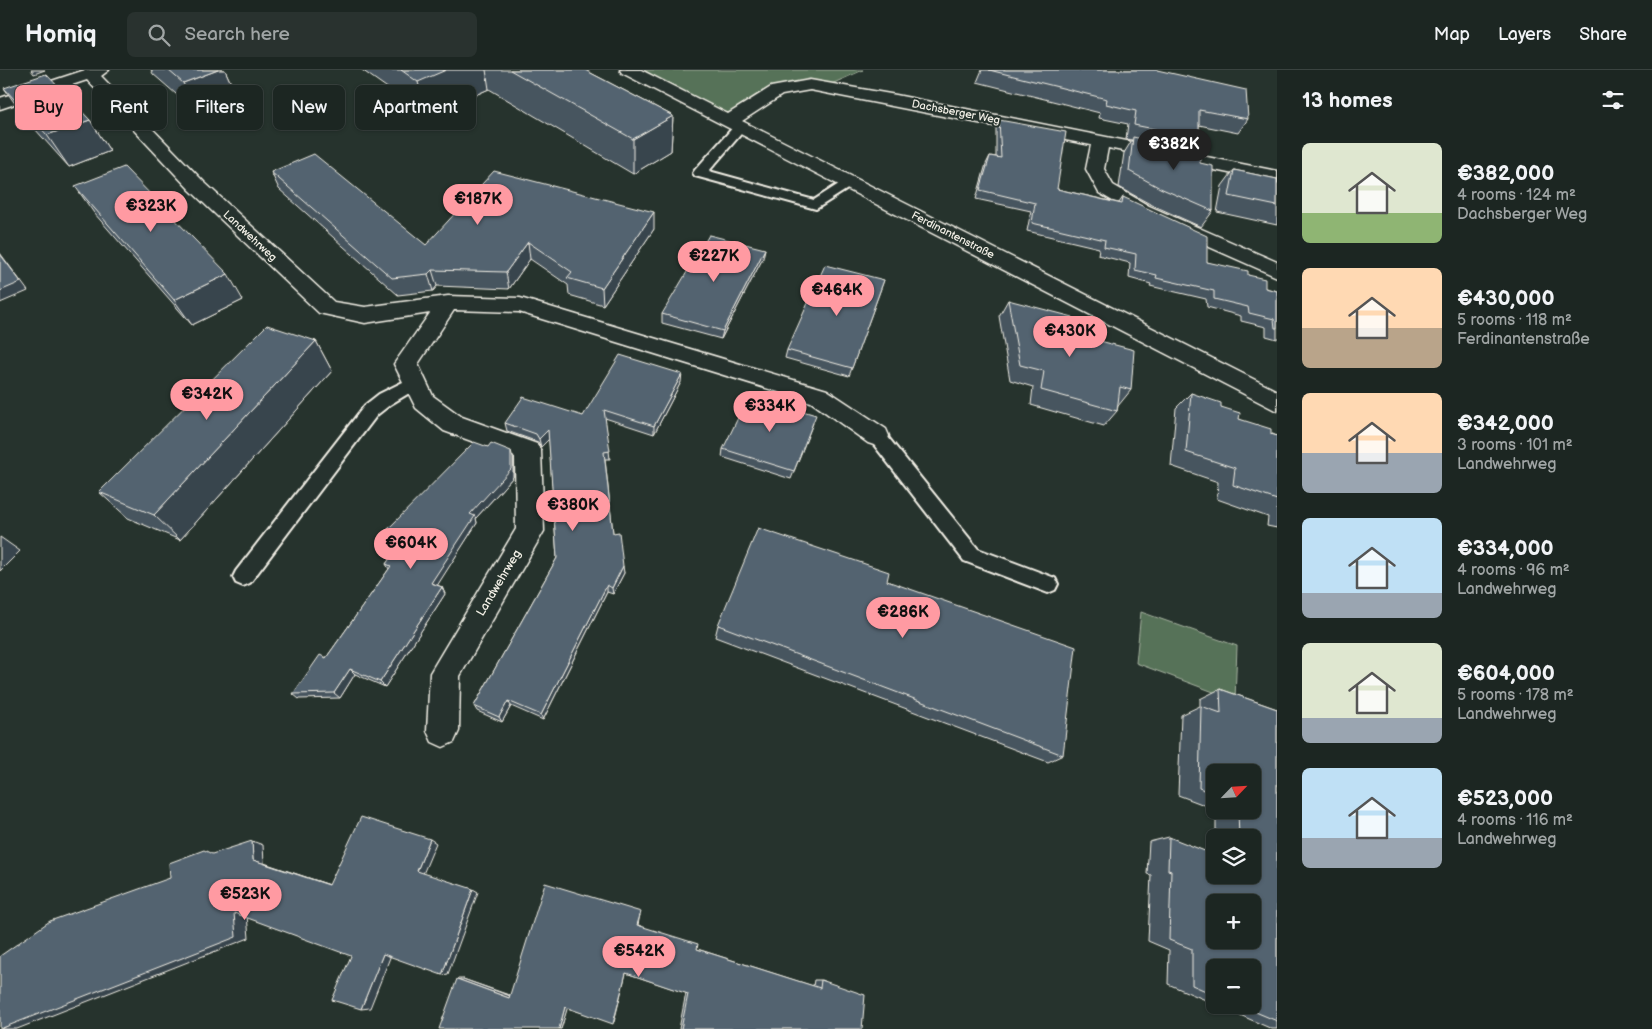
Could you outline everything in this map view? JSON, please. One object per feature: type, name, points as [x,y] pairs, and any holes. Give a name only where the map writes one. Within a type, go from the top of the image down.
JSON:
[{"type":"street","name":"Ferdinantenstraße","points":[[628,70],[1277,402]]},
{"type":"street","points":[[0,104],[96,72]]},
{"type":"street","name":"Landwehrweg","points":[[96,72],[197,186],[327,308],[364,314],[448,303],[520,305],[819,396],[877,436]]},
{"type":"street","name":"Dachsberger Weg","points":[[735,124],[777,91],[810,85],[1277,177]]},
{"type":"street","points":[[1101,141],[1096,169],[1106,188],[1142,210],[1277,270]]},
{"type":"street","name":"Landwehrweg","points":[[443,731],[445,673],[530,531],[528,451],[453,424],[424,402],[406,364],[448,303]]},
{"type":"lane","points":[[735,124],[700,173],[816,204],[850,182]]},
{"type":"lane","points":[[243,576],[372,410],[385,399],[415,382]]},
{"type":"lane","points":[[877,436],[971,554],[1048,584]]},
{"type":"green space","points":[[644,70],[863,70],[827,86],[775,93],[730,121]]},
{"type":"green space","points":[[1141,612],[1237,646],[1235,700],[1136,663]]},
{"type":"building","points":[[168,70],[218,70],[183,83]]},
{"type":"building","points":[[401,70],[446,70],[418,82]]},
{"type":"building","points":[[510,70],[585,70],[673,116],[633,139]]},
{"type":"building","points":[[989,70],[1157,70],[1246,90],[1248,119],[1199,110],[1199,138],[1134,125],[1136,111],[1106,104],[1107,99]]},
{"type":"building","points":[[46,74],[57,85],[15,85],[15,100],[4,88]]},
{"type":"building","points":[[82,112],[90,120],[82,123]]},
{"type":"building","points":[[999,120],[1066,132],[1057,189],[1122,204],[1123,197],[1207,236],[1207,262],[1248,271],[1248,275],[1265,279],[1265,288],[1277,291],[1277,328],[1275,328],[1274,319],[1249,313],[1248,307],[1214,299],[1214,291],[1156,278],[1157,275],[1135,270],[1136,254],[1104,247],[1105,240],[1032,223],[1035,203],[980,190],[990,156],[1001,158]]},
{"type":"building","points":[[42,130],[61,130],[47,135]]},
{"type":"building","points":[[1133,137],[1200,151],[1200,163],[1213,166],[1213,211],[1160,188],[1129,171]]},
{"type":"building","points":[[314,154],[426,245],[494,171],[654,212],[602,288],[567,278],[572,272],[528,242],[506,272],[432,270],[428,274],[392,278],[271,172]]},
{"type":"building","points":[[124,167],[228,274],[174,300],[75,186]]},
{"type":"building","points":[[1234,170],[1277,179],[1277,206],[1229,196]]},
{"type":"building","points":[[709,235],[765,249],[723,331],[662,314]]},
{"type":"building","points":[[0,254],[21,282],[0,291]]},
{"type":"building","points":[[825,265],[884,280],[852,368],[787,350]]},
{"type":"building","points":[[1008,300],[1073,317],[1070,333],[1134,350],[1131,390],[1120,387],[1117,411],[1041,390],[1044,371],[1020,365]]},
{"type":"building","points":[[267,325],[316,341],[154,515],[99,492]]},
{"type":"building","points":[[620,355],[682,374],[654,426],[604,410],[610,451],[604,452],[613,533],[619,532],[623,566],[612,588],[607,585],[541,715],[508,701],[499,717],[474,706],[557,558],[548,430],[539,439],[536,434],[505,423],[523,397],[583,416]]},
{"type":"building","points":[[1191,393],[1221,403],[1221,407],[1240,413],[1239,419],[1271,429],[1271,434],[1277,436],[1277,500],[1233,485],[1235,468],[1186,452]]},
{"type":"building","points":[[749,395],[816,415],[794,471],[723,449]]},
{"type":"building","points":[[474,442],[488,447],[491,443],[511,451],[511,469],[470,514],[475,516],[431,583],[442,587],[380,682],[350,669],[334,693],[293,694],[320,655],[326,658],[391,566],[386,564],[404,538],[386,531]]},
{"type":"building","points":[[758,528],[889,572],[887,581],[1076,647],[1063,755],[718,625]]},
{"type":"building","points":[[1220,689],[1277,709],[1277,1021],[1260,1014],[1261,959],[1206,959],[1206,991],[1192,985],[1192,949],[1169,940],[1171,871],[1168,870],[1169,837],[1206,851],[1206,884],[1261,884],[1261,829],[1239,829],[1238,819],[1261,819],[1261,764],[1206,764],[1206,791],[1199,788],[1201,706],[1221,713]]},
{"type":"building","points":[[361,817],[430,839],[417,871],[473,889],[442,975],[383,954],[361,1009],[332,1000],[351,956],[234,913],[236,937],[0,1029],[0,956],[50,921],[170,878],[169,863],[204,850],[212,854],[252,841],[253,860],[329,885]]},
{"type":"building","points":[[545,883],[641,912],[637,925],[698,944],[697,949],[820,988],[821,980],[865,995],[862,1029],[681,1029],[688,994],[626,973],[613,1024],[565,1007],[559,1029],[439,1029],[457,979],[509,998]]}]
